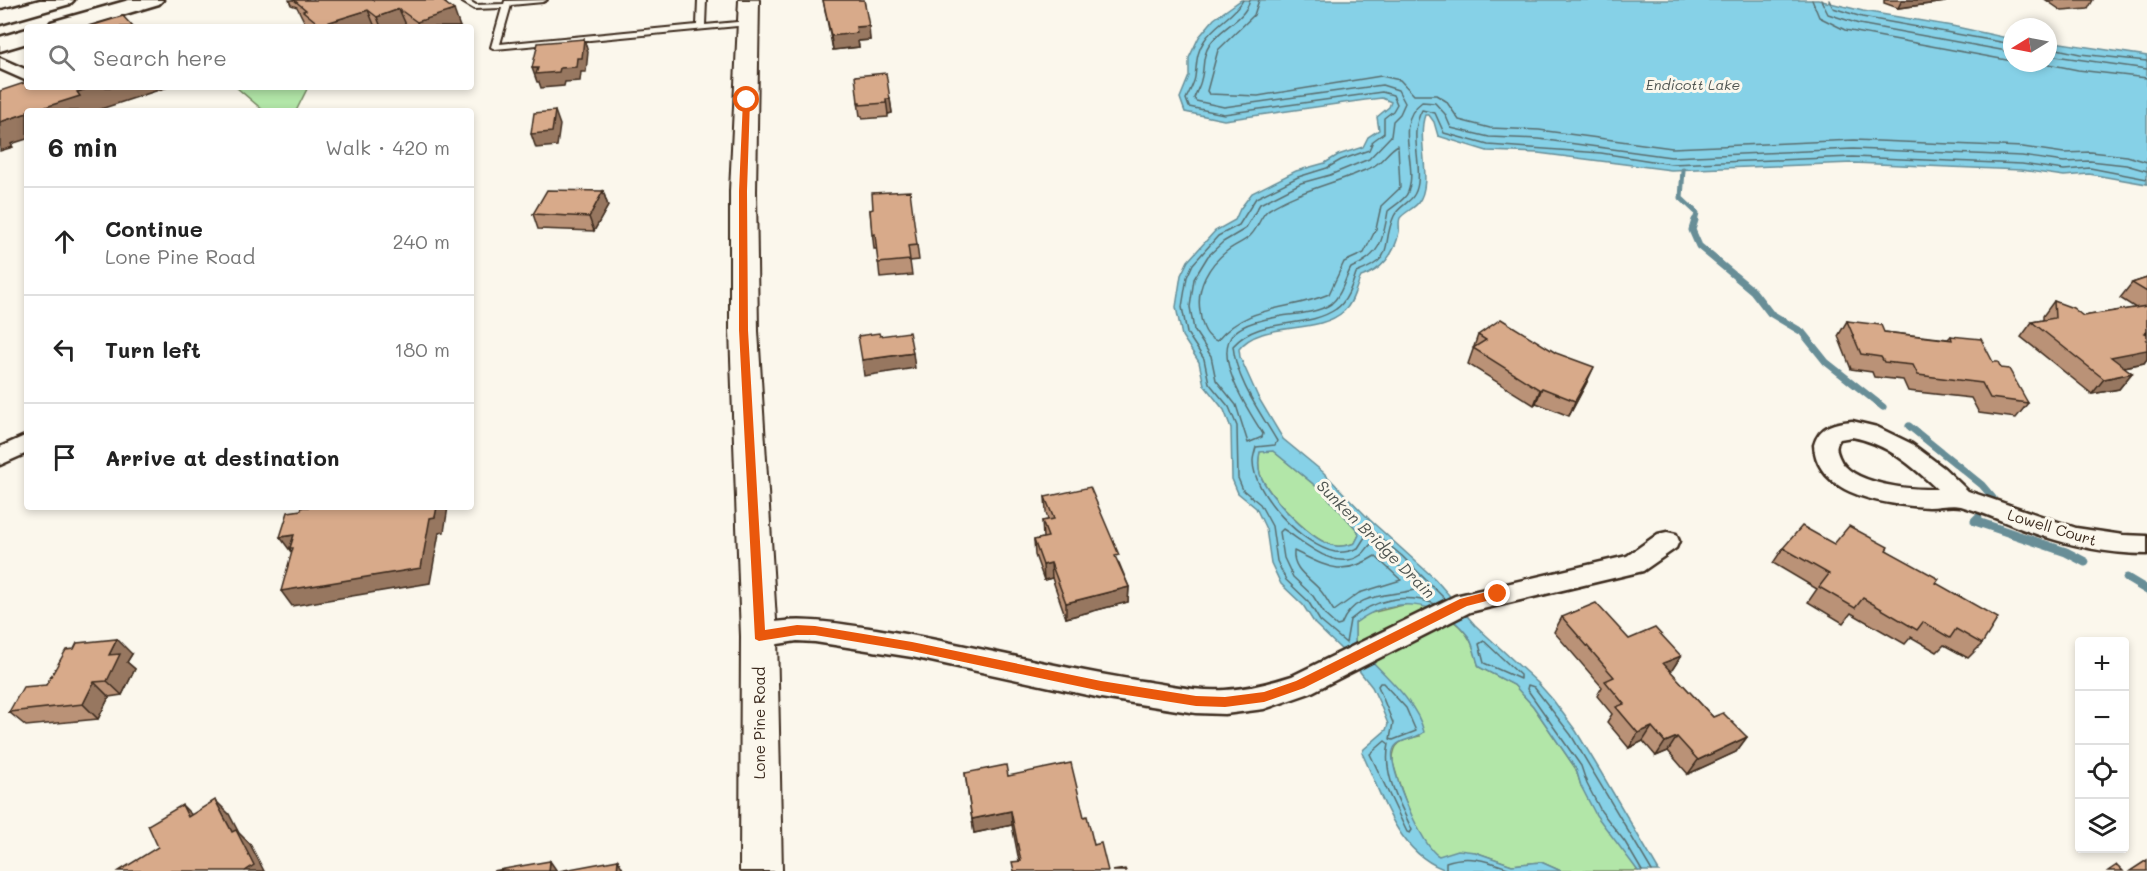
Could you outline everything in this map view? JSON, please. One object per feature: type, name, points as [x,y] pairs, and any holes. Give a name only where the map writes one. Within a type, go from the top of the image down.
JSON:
[{"type":"main road","points":[[0,18],[63,0]]},
{"type":"main road","points":[[69,24],[152,0]]},
{"type":"main road","points":[[0,44],[24,37]]},
{"type":"street","name":"Lone Pine Road","points":[[748,11],[743,200],[744,330],[759,636],[761,871]]},
{"type":"street","points":[[0,63],[24,83]]},
{"type":"street","name":"Lowell Court","points":[[1960,497],[1915,457],[1881,438],[1851,430],[1840,430],[1831,434],[1827,440],[1826,455],[1832,466],[1852,483],[1870,490],[1923,498],[1960,497],[2072,536],[2120,545],[2147,545]]},
{"type":"street","points":[[0,457],[24,445]]},
{"type":"street","points":[[759,636],[797,630],[815,631],[912,646],[1101,686],[1196,701],[1225,702],[1264,697],[1300,685],[1464,603],[1634,564],[1667,541]]},
{"type":"lane","points":[[463,0],[474,8],[507,6]]},
{"type":"lane","points":[[543,0],[508,3],[495,47],[701,27],[748,11]]},
{"type":"lane","points":[[701,27],[702,0]]},
{"type":"green space","points":[[240,90],[306,90],[298,108],[260,108]]},
{"type":"green space","points":[[1260,451],[1273,451],[1323,492],[1358,531],[1359,535],[1355,543],[1336,546],[1327,543],[1292,517],[1264,483],[1259,468]]},
{"type":"green space","points":[[1411,603],[1436,610],[1460,626],[1470,640],[1479,667],[1514,685],[1533,706],[1576,769],[1581,786],[1638,871],[1561,871],[1541,862],[1512,865],[1475,852],[1439,857],[1432,851],[1417,829],[1393,763],[1394,750],[1399,743],[1420,736],[1374,664],[1355,643],[1355,623],[1367,614]]},
{"type":"water","name":"Endicott Lake","points":[[1241,0],[1818,0],[1863,11],[2003,37],[2003,72],[2057,72],[2057,42],[2147,56],[2147,184],[2089,174],[2064,176],[2021,170],[1853,163],[1671,170],[1538,153],[1487,151],[1438,136],[1434,122],[1429,115],[1425,115],[1422,136],[1425,173],[1423,195],[1416,205],[1400,218],[1397,240],[1386,260],[1375,271],[1361,277],[1347,307],[1333,319],[1261,334],[1249,340],[1239,349],[1240,357],[1258,397],[1283,439],[1323,472],[1370,520],[1435,579],[1475,625],[1538,683],[1553,700],[1576,731],[1659,871],[1638,871],[1596,815],[1581,786],[1576,769],[1533,706],[1514,685],[1479,667],[1470,639],[1457,623],[1429,608],[1399,605],[1384,608],[1355,623],[1355,643],[1395,685],[1420,720],[1424,732],[1398,744],[1393,751],[1393,760],[1401,790],[1424,839],[1439,856],[1458,850],[1475,852],[1512,865],[1541,862],[1561,871],[1449,871],[1431,863],[1404,839],[1385,806],[1362,753],[1386,730],[1388,724],[1380,704],[1372,687],[1345,653],[1315,624],[1303,605],[1281,584],[1271,563],[1266,529],[1256,508],[1238,493],[1232,479],[1231,428],[1224,410],[1204,385],[1199,362],[1182,336],[1176,307],[1181,275],[1188,261],[1215,231],[1235,220],[1252,193],[1296,171],[1325,163],[1338,155],[1363,147],[1368,137],[1379,130],[1377,117],[1389,107],[1391,102],[1382,98],[1224,120],[1185,112],[1180,98],[1189,76],[1189,58],[1199,37],[1214,19]],"holes":[[[1273,451],[1323,492],[1358,531],[1359,535],[1355,543],[1336,546],[1316,537],[1304,528],[1281,506],[1264,483],[1259,468],[1260,452]]]},
{"type":"building","points":[[294,0],[441,0],[454,10],[417,22],[399,9],[377,17],[368,10],[319,24],[303,11],[306,10]]},
{"type":"building","points":[[823,0],[864,0],[869,26],[856,27],[857,33],[831,36]]},
{"type":"building","points":[[123,16],[130,24],[97,24]]},
{"type":"building","points":[[584,39],[582,58],[577,58],[576,67],[560,68],[559,72],[536,74],[538,68],[532,68],[538,43]]},
{"type":"building","points":[[886,73],[890,99],[886,99],[886,103],[860,105],[855,76]]},
{"type":"building","points":[[24,83],[24,90],[83,90],[77,92],[80,96],[42,108],[24,108],[24,114],[0,122],[0,91]]},
{"type":"building","points":[[555,111],[552,132],[531,134],[534,113]]},
{"type":"building","points":[[547,190],[603,191],[589,217],[533,214]]},
{"type":"building","points":[[910,191],[917,245],[908,246],[910,260],[878,263],[875,234],[872,235],[870,210],[873,209],[872,193]]},
{"type":"building","points":[[2147,278],[2147,292],[2132,283]]},
{"type":"building","points":[[2054,301],[2073,308],[2083,316],[2147,306],[2147,332],[2145,333],[2147,334],[2147,350],[2111,357],[2132,373],[2104,379],[2032,322],[2055,318]]},
{"type":"building","points":[[1501,319],[1556,353],[1594,367],[1575,401],[1542,388],[1540,390],[1473,348],[1486,340],[1478,335]]},
{"type":"building","points":[[1847,321],[1881,325],[1884,332],[1952,340],[1951,336],[1981,339],[1993,362],[1998,362],[2001,368],[2009,369],[2028,403],[1990,398],[1982,383],[1918,375],[1913,365],[1884,362],[1881,357],[1861,354]]},
{"type":"building","points":[[909,332],[913,353],[862,360],[858,336]]},
{"type":"building","points":[[1090,487],[1119,555],[1115,556],[1129,587],[1066,603],[1051,563],[1043,565],[1034,540],[1048,537],[1042,521],[1054,519],[1045,497]]},
{"type":"building","points":[[301,510],[436,510],[435,517],[430,518],[421,568],[281,591],[293,548],[290,548],[294,535],[280,537],[288,512]]},
{"type":"building","points":[[1802,526],[1834,544],[1849,526],[1888,547],[1886,550],[1939,579],[1936,583],[1998,618],[1982,644],[1956,629],[1950,638],[1923,622],[1917,630],[1863,598],[1855,608],[1819,587],[1829,574],[1783,548]]},
{"type":"building","points":[[1596,603],[1629,639],[1655,628],[1681,656],[1663,663],[1713,717],[1723,713],[1747,737],[1698,760],[1677,737],[1665,742],[1652,727],[1638,733],[1616,707],[1624,704],[1605,681],[1614,677],[1562,617]]},
{"type":"building","points":[[117,639],[109,655],[120,654],[107,681],[94,682],[83,704],[9,712],[23,687],[46,685],[66,650],[74,649],[77,643]]},
{"type":"building","points":[[1071,763],[1084,817],[1087,816],[1094,845],[1101,843],[1108,871],[1014,871],[1012,862],[1021,861],[1011,811],[972,819],[965,773],[1006,765],[1008,776]]},
{"type":"building","points":[[215,800],[232,832],[236,830],[254,865],[245,871],[119,871],[158,847],[148,825],[182,805],[188,817]]},
{"type":"building","points":[[618,860],[617,871],[559,871]]},
{"type":"building","points":[[2147,860],[2147,871],[2130,871]]},
{"type":"building","points":[[550,861],[549,871],[493,871]]},
{"type":"building","points":[[2117,865],[2123,871],[2108,871]]},
{"type":"waterway","points":[[1683,170],[1681,198],[1697,213],[1695,221]]},
{"type":"waterway","points":[[1695,220],[1692,230],[1699,246],[1753,291],[1770,313],[1802,332],[1826,362],[1883,407]]},
{"type":"waterway","points":[[1909,426],[1982,485],[1993,498]]},
{"type":"waterway","points":[[1978,518],[1975,521],[2066,552],[2085,562]]},
{"type":"waterway","points":[[2127,578],[2147,590]]},
{"type":"route","points":[[747,100],[743,191],[744,330],[759,636],[797,630],[815,631],[912,646],[1101,686],[1196,701],[1225,702],[1264,697],[1300,685],[1464,603],[1498,594]]},
{"type":"water label","name":"Sunken Bridge Drain","points":[[1376,539]]}]
